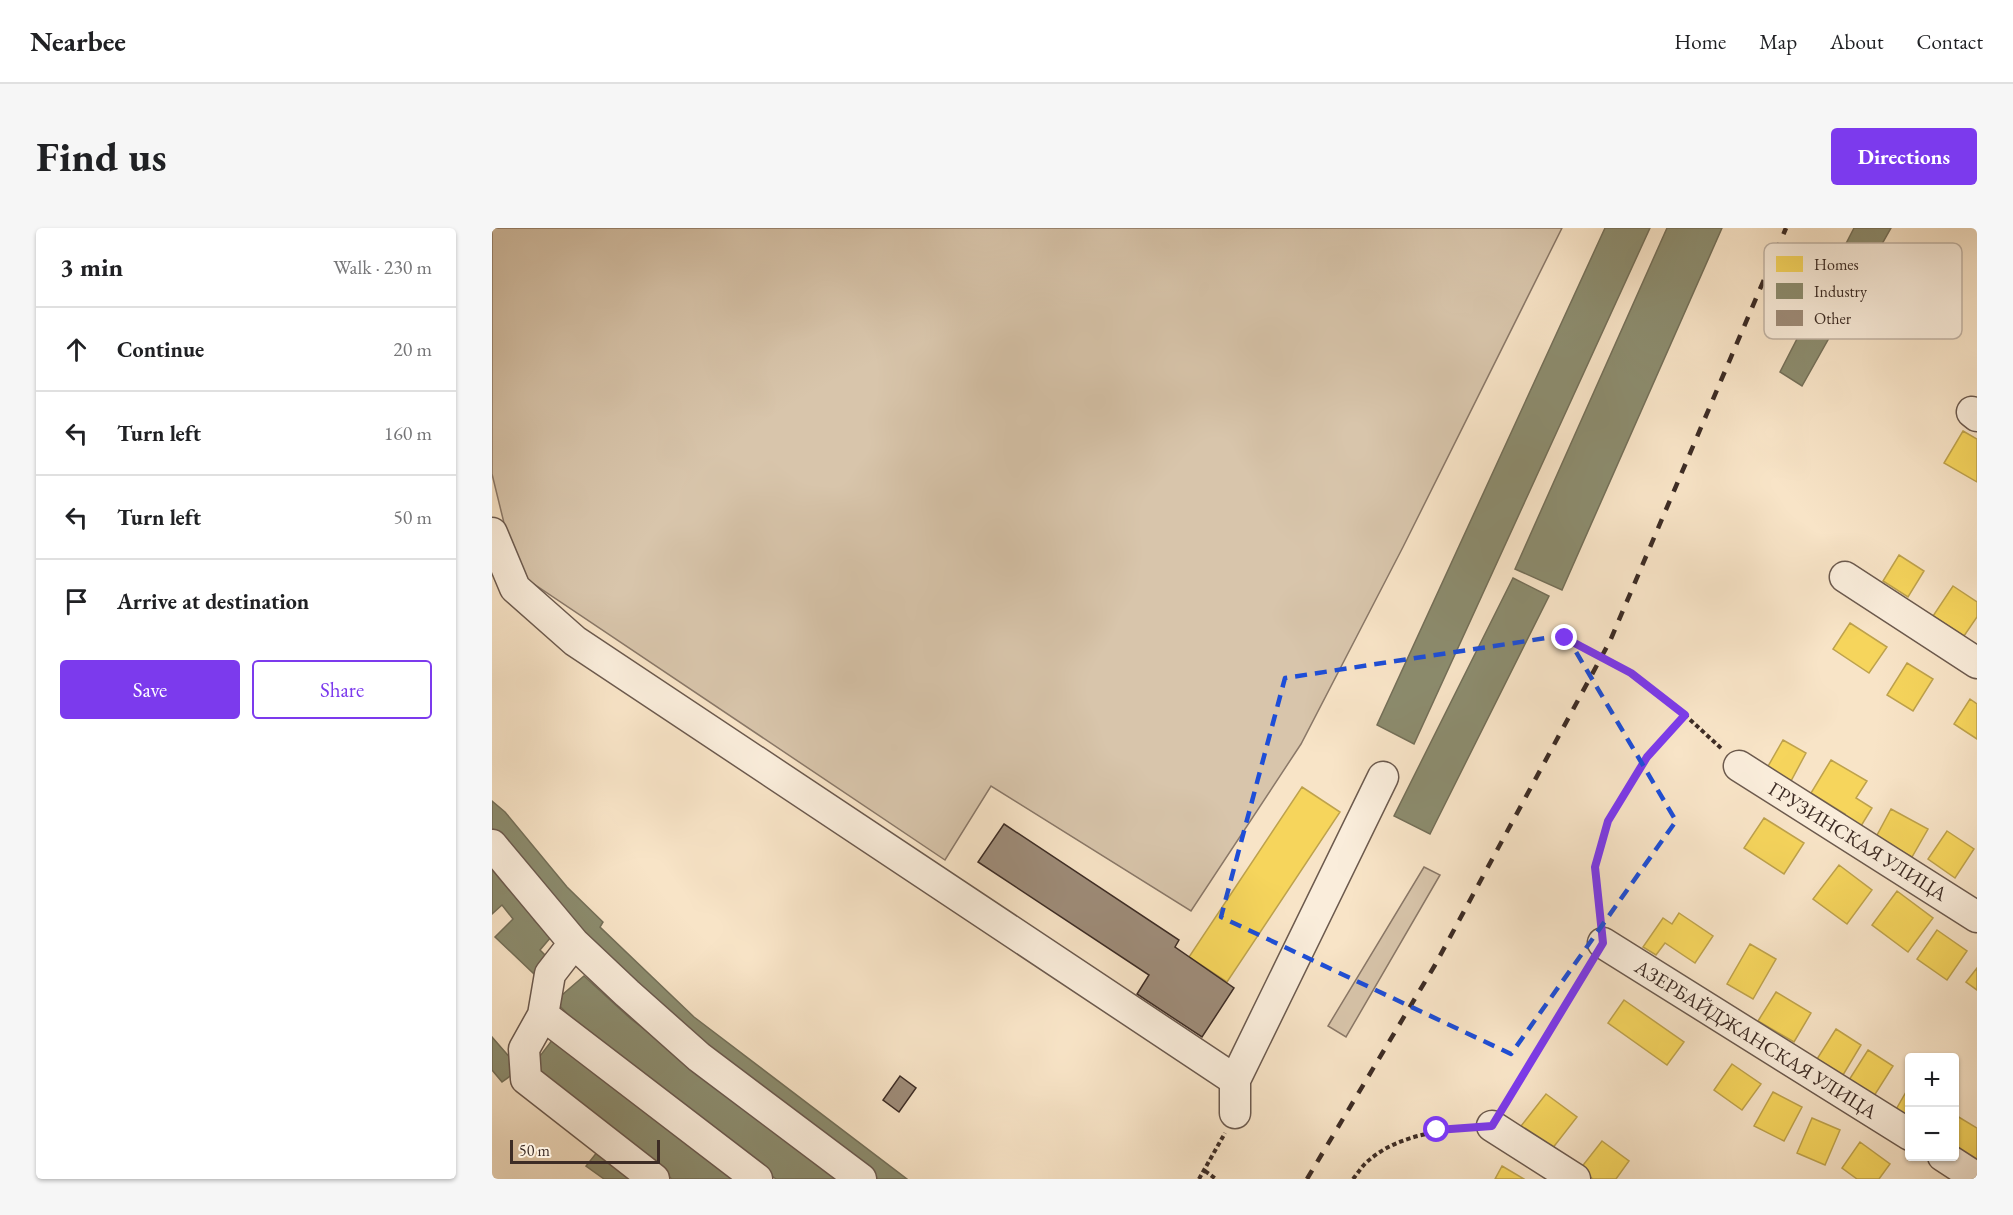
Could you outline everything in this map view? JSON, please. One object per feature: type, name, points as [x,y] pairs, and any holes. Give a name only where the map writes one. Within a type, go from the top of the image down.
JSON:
[{"type":"street","points":[[492,533],[515,588],[575,641],[1235,1080]]},
{"type":"street","points":[[1845,577],[1977,663]]},
{"type":"street","name":"ГРУЗИНСКАЯ УЛИЦА","points":[[1740,766],[1977,917]]},
{"type":"street","points":[[1235,1113],[1235,1080],[1383,777]]},
{"type":"street","points":[[492,845],[574,943],[699,1058],[861,1179]]},
{"type":"street","points":[[574,943],[550,974],[543,1015],[524,1049],[526,1078],[654,1179]]},
{"type":"street","name":"АЗЕРБАЙДЖАНСКАЯ УЛИЦА","points":[[1603,943],[1905,1132]]},
{"type":"street","points":[[543,1015],[757,1179]]},
{"type":"street","points":[[1492,1126],[1575,1179]]},
{"type":"street","points":[[1951,1161],[1977,1178]]},
{"type":"path","points":[[1565,638],[1631,673],[1685,715],[1740,766]]},
{"type":"path","points":[[1353,1179],[1368,1161],[1392,1145],[1437,1130],[1492,1126],[1603,943],[1595,867],[1608,821],[1647,757],[1685,715]]},
{"type":"path","points":[[1199,1179],[1235,1113]]},
{"type":"path","points":[[1205,1171],[1216,1179]]},
{"type":"highlighted area","points":[[1566,635],[1676,821],[1511,1054],[1221,917],[1285,678]]},
{"type":"shaded area","points":[[492,228],[1562,228],[1403,547],[1301,744],[1191,911],[991,786],[945,860],[516,572],[492,474]]},
{"type":"shaded area","points":[[1424,867],[1440,875],[1346,1037],[1328,1026]]},
{"type":"building: Homes","points":[[1963,431],[1977,439],[1977,482],[1944,463]]},
{"type":"building: Homes","points":[[1899,555],[1924,571],[1908,597],[1883,581]]},
{"type":"building: Homes","points":[[1953,586],[1977,602],[1977,617],[1964,636],[1933,616]]},
{"type":"building: Homes","points":[[1850,623],[1887,647],[1869,673],[1833,649]]},
{"type":"building: Homes","points":[[1907,663],[1933,679],[1913,711],[1887,695]]},
{"type":"building: Homes","points":[[1970,699],[1977,704],[1977,739],[1954,724]]},
{"type":"building: Homes","points":[[1783,740],[1806,753],[1791,781],[1767,768]]},
{"type":"building: Homes","points":[[1831,760],[1867,781],[1856,798],[1872,808],[1858,831],[1841,821],[1845,814],[1811,793]]},
{"type":"building: Homes","points":[[1302,787],[1340,812],[1227,982],[1189,957]]},
{"type":"building: Homes","points":[[1891,809],[1928,829],[1912,857],[1876,837]]},
{"type":"building: Homes","points":[[1764,818],[1804,843],[1784,874],[1744,848]]},
{"type":"building: Homes","points":[[1947,831],[1974,849],[1955,878],[1928,859]]},
{"type":"building: Homes","points":[[1839,865],[1872,890],[1847,924],[1813,899]]},
{"type":"building: Homes","points":[[1897,891],[1933,918],[1908,952],[1872,925]]},
{"type":"building: Homes","points":[[1679,913],[1713,936],[1695,963],[1665,943],[1656,955],[1643,947],[1663,918],[1672,924]]},
{"type":"building: Homes","points":[[1937,930],[1967,951],[1947,980],[1917,959]]},
{"type":"building: Homes","points":[[1750,944],[1776,959],[1753,999],[1727,984]]},
{"type":"building: Homes","points":[[1977,968],[1977,990],[1966,982]]},
{"type":"building: Homes","points":[[1776,992],[1811,1013],[1794,1042],[1758,1021]]},
{"type":"building: Homes","points":[[1624,1000],[1684,1042],[1667,1065],[1608,1023]]},
{"type":"building: Homes","points":[[1836,1029],[1861,1045],[1843,1075],[1817,1059]]},
{"type":"building: Homes","points":[[1868,1050],[1893,1066],[1874,1096],[1849,1080]]},
{"type":"building: Homes","points":[[1732,1064],[1761,1084],[1742,1110],[1714,1090]]},
{"type":"building: Homes","points":[[1773,1092],[1802,1107],[1784,1141],[1754,1126]]},
{"type":"building: Homes","points":[[1546,1094],[1577,1117],[1552,1149],[1521,1126]]},
{"type":"building: Homes","points":[[1905,1094],[1905,1118],[1894,1113]]},
{"type":"building: Homes","points":[[1959,1117],[1977,1128],[1977,1164],[1959,1153]]},
{"type":"building: Homes","points":[[1812,1118],[1840,1130],[1825,1165],[1797,1153]]},
{"type":"building: Homes","points":[[1602,1141],[1629,1161],[1616,1179],[1593,1179],[1580,1169]]},
{"type":"building: Homes","points":[[1860,1142],[1890,1164],[1879,1179],[1857,1179],[1842,1168]]},
{"type":"building: Homes","points":[[1502,1166],[1524,1179],[1495,1179]]},
{"type":"building: Industry","points":[[1605,228],[1650,228],[1414,744],[1377,725]]},
{"type":"building: Industry","points":[[1667,228],[1722,228],[1562,590],[1515,569]]},
{"type":"building: Industry","points":[[1854,228],[1891,228],[1883,243],[1846,243]]},
{"type":"building: Industry","points":[[1797,339],[1828,339],[1802,386],[1780,372]]},
{"type":"building: Industry","points":[[1513,578],[1549,596],[1430,834],[1394,816]]},
{"type":"building: Industry","points":[[492,801],[505,812],[567,887],[603,922],[600,927],[694,1017],[907,1179],[873,1179],[681,1031],[554,904],[492,828]]},
{"type":"building: Industry","points":[[492,863],[538,916],[534,920],[551,937],[540,950],[549,959],[534,974],[495,937],[513,919],[502,905],[492,914]]},
{"type":"building: Industry","points":[[584,976],[631,1019],[843,1179],[776,1179],[601,1049],[555,1001]]},
{"type":"building: Industry","points":[[492,1037],[520,1069],[502,1082],[492,1070]]},
{"type":"building: Industry","points":[[553,1039],[734,1179],[672,1179],[530,1069]]},
{"type":"building: Industry","points":[[598,1151],[634,1179],[604,1179],[586,1166]]},
{"type":"building: Other","points":[[1004,824],[1179,940],[1175,947],[1234,988],[1202,1037],[1137,994],[1149,975],[978,862]]},
{"type":"building: Other","points":[[900,1076],[916,1088],[899,1112],[883,1100]]},
{"type":"railway","points":[[1780,243],[1786,228]]},
{"type":"railway","points":[[1307,1179],[1435,965],[1610,641],[1764,280]]},
{"type":"route","points":[[1437,1130],[1492,1126],[1603,943],[1595,867],[1608,821],[1647,757],[1685,715],[1631,673],[1565,638]]}]
